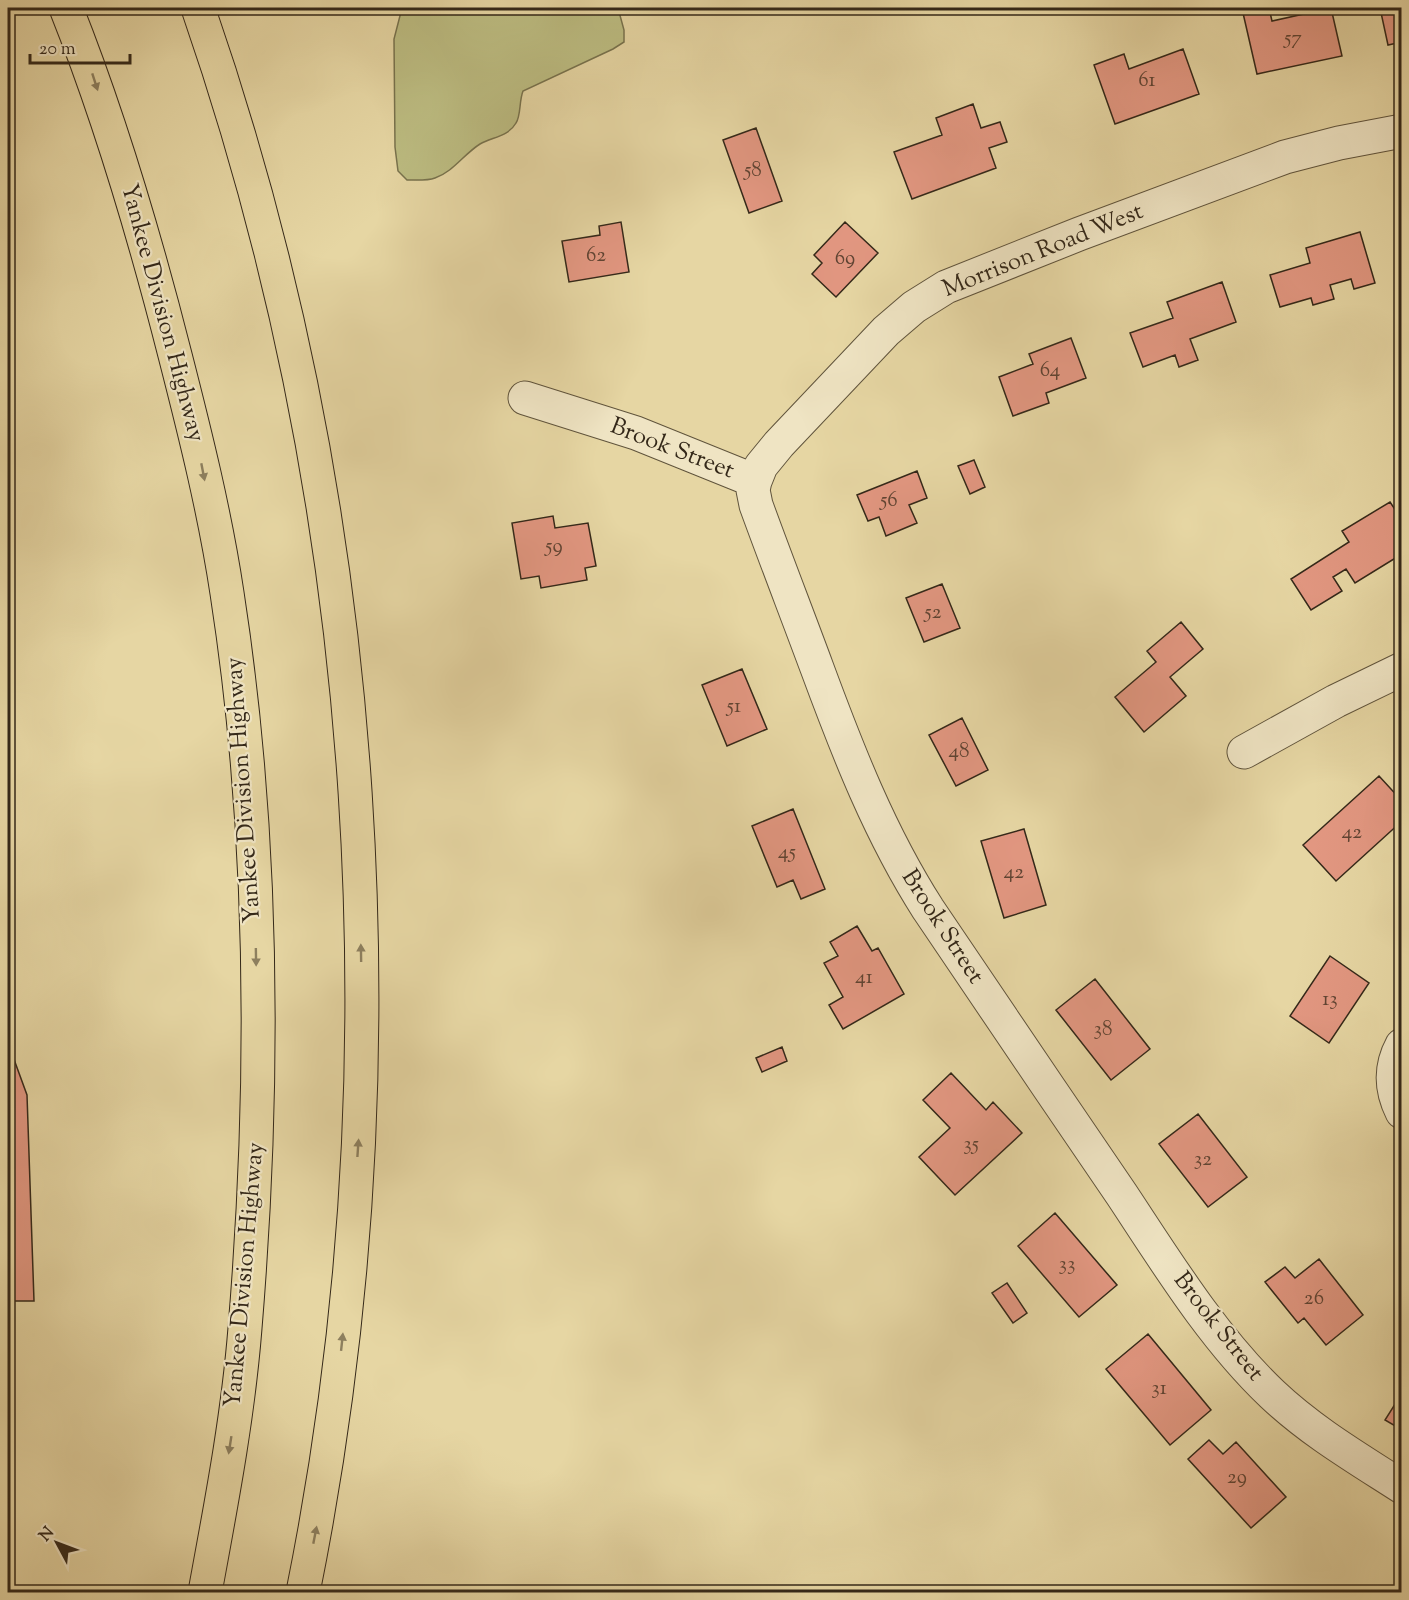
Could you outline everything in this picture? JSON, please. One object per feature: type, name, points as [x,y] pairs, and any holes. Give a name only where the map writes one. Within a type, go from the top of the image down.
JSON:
[{"type":"highway","name":"Yankee Division Highway","points":[[66,8],[92,72],[128,182],[160,293],[198,442],[227,592],[244,736],[255,879],[256,1140],[245,1331],[205,1593]]},
{"type":"highway","points":[[198,8],[217,64],[275,266],[305,407],[332,566],[349,708],[359,848],[362,1001],[358,1144],[343,1339],[319,1513],[303,1593]]},
{"type":"street","name":"Morrison Road West","points":[[755,481],[761,466],[779,444],[886,331],[914,307],[946,287],[1079,234],[1285,157],[1401,131]]},
{"type":"street","name":"Brook Street","points":[[525,398],[636,433],[755,481],[753,490],[756,505],[835,718],[882,829],[922,900],[1162,1255],[1234,1354],[1272,1394],[1300,1419],[1401,1487]]},
{"type":"street","points":[[1244,752],[1346,696],[1401,669]]},
{"type":"street","points":[[1401,1045],[1396,1060],[1393,1086],[1401,1112]]},
{"type":"green space","points":[[402,8],[618,8],[624,30],[624,42],[523,91],[519,116],[513,128],[480,144],[447,172],[432,179],[407,180],[398,171],[395,147],[394,39]]},
{"type":"building","points":[[1269,8],[1272,21],[1331,8],[1342,56],[1257,74],[1243,13]]},
{"type":"building","points":[[1380,8],[1402,8],[1402,42],[1388,45]]},
{"type":"building","points":[[1183,49],[1199,94],[1115,124],[1094,65],[1124,54],[1129,69]]},
{"type":"building","points":[[973,104],[981,128],[1000,122],[1007,142],[989,148],[996,168],[912,199],[894,152],[942,135],[936,118]]},
{"type":"building","points":[[756,128],[782,201],[749,213],[723,140]]},
{"type":"building","points":[[621,222],[629,272],[569,282],[562,241],[600,235],[599,226]]},
{"type":"building","points":[[845,222],[878,253],[836,297],[812,274],[822,263],[814,255]]},
{"type":"building","points":[[1360,232],[1375,283],[1354,289],[1351,279],[1330,285],[1334,299],[1313,305],[1311,298],[1280,307],[1270,275],[1310,263],[1306,248]]},
{"type":"building","points":[[1222,282],[1236,322],[1190,339],[1198,360],[1179,367],[1175,355],[1143,367],[1130,333],[1173,318],[1167,302]]},
{"type":"building","points":[[1071,338],[1086,378],[1046,393],[1049,403],[1013,416],[999,377],[1033,364],[1029,354]]},
{"type":"building","points":[[974,460],[985,487],[970,494],[958,466]]},
{"type":"building","points":[[917,471],[927,498],[909,505],[917,523],[886,536],[879,517],[868,521],[857,495]]},
{"type":"building","points":[[1390,502],[1402,520],[1402,554],[1355,583],[1346,569],[1333,577],[1342,591],[1311,610],[1291,579],[1349,542],[1342,531]]},
{"type":"building","points":[[553,516],[555,528],[588,523],[596,566],[585,568],[587,580],[541,588],[539,576],[521,579],[512,523]]},
{"type":"building","points":[[942,584],[960,628],[924,642],[906,598]]},
{"type":"building","points":[[1181,622],[1203,649],[1170,677],[1186,696],[1144,732],[1115,697],[1156,662],[1147,651]]},
{"type":"building","points":[[742,669],[767,729],[727,746],[702,685]]},
{"type":"building","points":[[962,718],[988,770],[956,786],[929,735]]},
{"type":"building","points":[[1379,776],[1402,801],[1402,821],[1336,881],[1303,845]]},
{"type":"building","points":[[793,809],[825,889],[801,899],[793,880],[777,887],[752,826]]},
{"type":"building","points":[[1024,829],[1046,905],[1004,918],[981,841]]},
{"type":"building","points":[[857,926],[872,951],[878,948],[904,994],[843,1029],[829,1005],[843,997],[824,963],[838,956],[830,942]]},
{"type":"building","points":[[1330,956],[1369,983],[1329,1043],[1290,1016]]},
{"type":"building","points":[[1095,979],[1150,1049],[1111,1080],[1056,1010]]},
{"type":"building","points":[[8,1043],[27,1095],[34,1301],[8,1301]]},
{"type":"building","points":[[782,1047],[787,1061],[762,1072],[756,1058]]},
{"type":"building","points":[[951,1073],[986,1110],[993,1102],[1022,1133],[955,1195],[919,1157],[950,1128],[923,1100]]},
{"type":"building","points":[[1198,1114],[1247,1177],[1208,1207],[1159,1144]]},
{"type":"building","points":[[1055,1213],[1117,1285],[1079,1317],[1018,1246]]},
{"type":"building","points":[[1319,1259],[1363,1315],[1326,1345],[1304,1318],[1298,1323],[1265,1282],[1285,1267],[1295,1278]]},
{"type":"building","points":[[1007,1283],[1027,1313],[1013,1323],[992,1293]]},
{"type":"building","points":[[1148,1334],[1211,1410],[1170,1445],[1106,1369]]},
{"type":"building","points":[[1402,1393],[1402,1430],[1385,1420]]},
{"type":"building","points":[[1209,1440],[1223,1454],[1236,1442],[1286,1497],[1251,1528],[1188,1459]]}]
